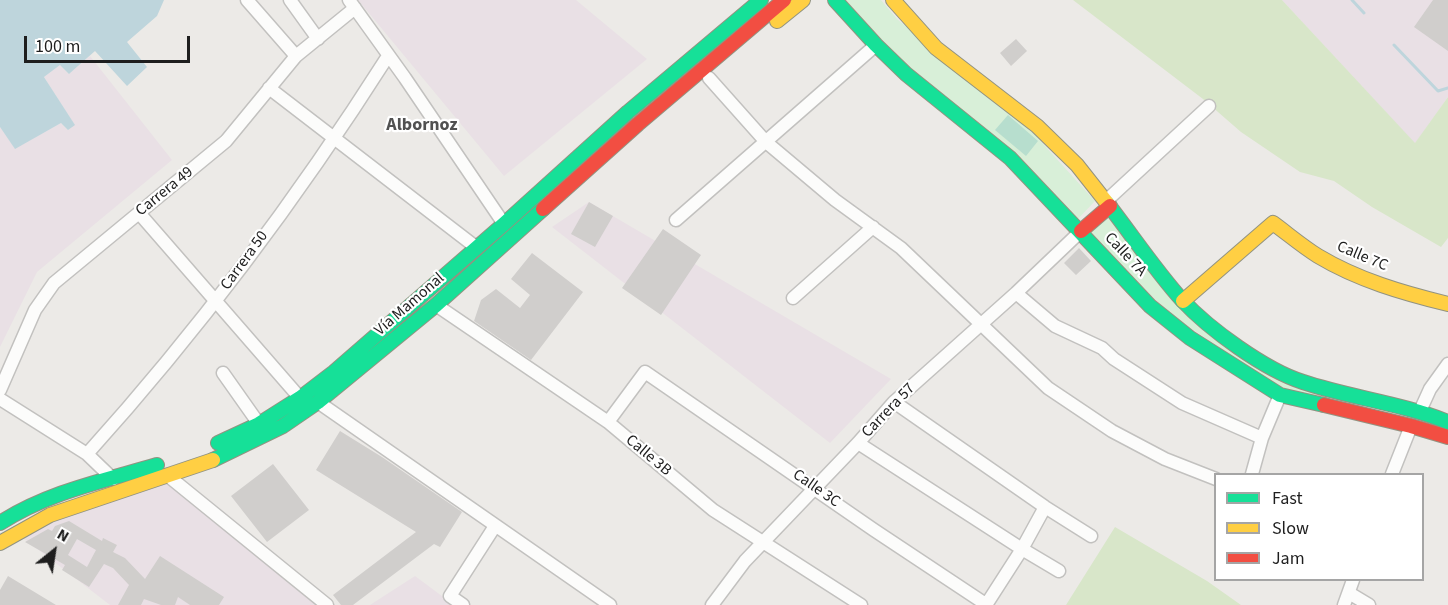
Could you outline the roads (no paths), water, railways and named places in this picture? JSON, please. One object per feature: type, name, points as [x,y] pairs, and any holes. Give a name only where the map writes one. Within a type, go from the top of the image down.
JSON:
[{"type":"main road","points":[[581,155],[606,117],[742,0]]},
{"type":"main road","name":"Vía Mamonal","points":[[0,523],[32,505],[203,449],[259,424],[300,398],[334,372],[477,248],[628,111],[761,0]]},
{"type":"main road","name":"Vía Mamonal","points":[[0,543],[50,515],[218,458],[283,426],[318,402],[436,305],[638,124],[784,0]]},
{"type":"main road","points":[[591,167],[628,146],[803,0]]},
{"type":"main road","name":"Calle 7A","points":[[835,0],[876,45],[935,99],[978,130],[1010,158],[1081,231],[1114,270],[1158,312],[1207,349],[1280,395],[1448,437]]},
{"type":"main road","name":"Calle 7A","points":[[893,0],[916,29],[936,48],[1037,126],[1077,165],[1183,301],[1232,343],[1274,370],[1302,382],[1420,411],[1448,422]]},
{"type":"main road","points":[[1081,231],[1108,203]]},
{"type":"main road","name":"Calle 7C","points":[[1183,301],[1273,223],[1302,246],[1363,278],[1448,304]]},
{"type":"street","points":[[247,0],[296,56]]},
{"type":"street","points":[[290,0],[318,39]]},
{"type":"street","points":[[352,4],[504,224]]},
{"type":"street","name":"Carrera 49","points":[[0,390],[35,310],[54,284],[226,141],[296,56],[318,39],[352,4]]},
{"type":"street","points":[[676,220],[876,45]]},
{"type":"street","name":"Carrera 50","points":[[87,454],[215,302],[335,138],[388,56]]},
{"type":"street","points":[[709,78],[766,142],[810,181],[873,227],[927,271],[1047,388],[1112,431],[1165,459],[1214,479]]},
{"type":"street","points":[[269,88],[477,248]]},
{"type":"street","points":[[1108,203],[1209,106]]},
{"type":"street","points":[[139,213],[300,398]]},
{"type":"street","points":[[793,298],[873,227]]},
{"type":"street","name":"Carrera 57","points":[[712,605],[745,561],[894,402],[1016,293],[1081,231]]},
{"type":"street","points":[[1016,293],[1055,326],[1102,348],[1114,359],[1182,403],[1262,438]]},
{"type":"street","name":"Calle 3B","points":[[436,305],[608,422],[713,510],[861,605]]},
{"type":"street","points":[[1420,411],[1431,389],[1448,364]]},
{"type":"street","name":"Calle 3C","points":[[608,422],[645,372],[986,605]]},
{"type":"street","points":[[223,373],[259,424]]},
{"type":"street","points":[[1252,473],[1262,438],[1280,395]]},
{"type":"street","points":[[0,399],[87,454],[113,479]]},
{"type":"street","points":[[318,402],[610,605]]},
{"type":"street","points":[[894,402],[1045,507],[1091,536]]},
{"type":"street","points":[[1392,473],[1411,426]]},
{"type":"street","points":[[858,443],[1059,571]]},
{"type":"street","points":[[167,475],[327,605]]},
{"type":"street","points":[[986,605],[1022,549],[1045,507]]},
{"type":"street","points":[[463,605],[450,596],[495,526]]},
{"type":"street","points":[[1352,581],[1346,599],[1369,605]]},
{"type":"water","points":[[0,0],[164,0],[157,16],[127,42],[147,67],[127,86],[95,51],[69,74],[60,65],[44,77],[75,125],[68,130],[61,123],[15,149],[0,127]]},
{"type":"waterway","points":[[1352,0],[1364,13]]},
{"type":"waterway","points":[[1394,45],[1438,91],[1448,88]]},
{"type":"district","name":"Albornoz","points":[[422,126]]}]
